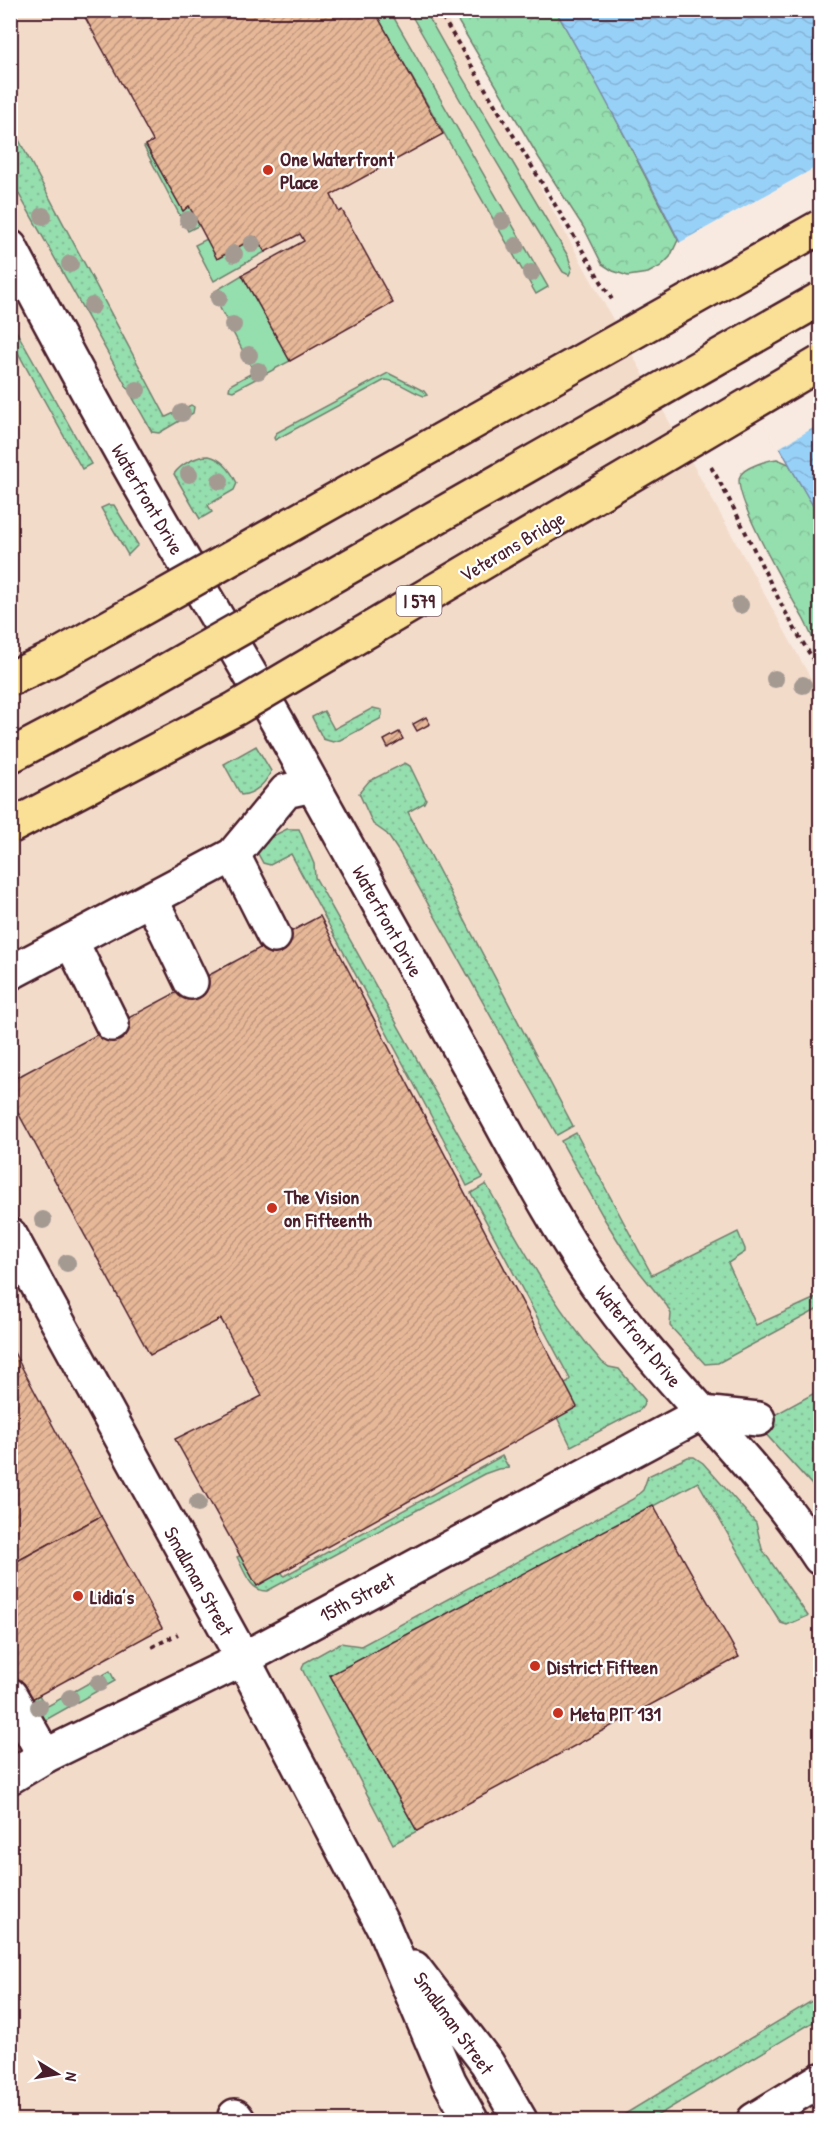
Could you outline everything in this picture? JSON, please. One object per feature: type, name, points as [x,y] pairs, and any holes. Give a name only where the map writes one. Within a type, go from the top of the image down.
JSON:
[{"type":"highway","points":[[10,678],[54,658],[820,227]]},
{"type":"highway","points":[[10,756],[95,711],[820,299]]},
{"type":"highway","name":"Veterans Bridge","points":[[10,827],[235,709],[820,363]]},
{"type":"street","name":"Waterfront Drive","points":[[10,247],[65,352],[313,785],[551,1213],[595,1282],[625,1323],[787,1509],[820,1558]]},
{"type":"street","points":[[10,973],[233,855],[286,791],[313,785]]},
{"type":"street","points":[[233,855],[274,936]]},
{"type":"street","points":[[151,899],[191,982]]},
{"type":"street","points":[[71,942],[112,1024]]},
{"type":"street","name":"Smallman Street","points":[[10,1235],[243,1659],[384,1928],[449,2081],[471,2121]]},
{"type":"street","points":[[702,1413],[758,1419]]},
{"type":"street","name":"15th Street","points":[[10,1777],[45,1756],[243,1659],[702,1413]]},
{"type":"street","points":[[10,1695],[45,1756]]},
{"type":"street","name":"Smallman Street","points":[[384,1928],[487,2063],[520,2121]]},
{"type":"street","points":[[753,2121],[820,2080]]},
{"type":"path","points":[[152,1647],[178,1634]]},
{"type":"shaded area","points":[[11,11],[443,11],[820,695],[820,2120],[11,2120]]},
{"type":"green space","points":[[374,11],[390,11],[548,287],[536,294]]},
{"type":"green space","points":[[409,11],[425,11],[568,256],[572,268],[569,275],[563,272],[543,240]]},
{"type":"green space","points":[[452,11],[556,11],[602,92],[678,240],[670,257],[661,266],[648,273],[628,276],[602,264],[584,228],[539,158]]},
{"type":"green space","points":[[11,125],[166,417],[191,405],[194,407],[193,413],[159,433],[152,432],[11,180]]},
{"type":"green space","points":[[146,146],[183,210],[189,206],[200,225],[188,231],[144,147]]},
{"type":"green space","points":[[256,237],[265,252],[214,281],[195,245],[207,239]]},
{"type":"green space","points":[[242,275],[290,361],[233,391],[229,390],[230,385],[254,372],[212,293]]},
{"type":"green space","points":[[10,320],[91,464],[82,469],[11,340]]},
{"type":"green space","points":[[388,373],[424,391],[427,395],[424,396],[395,382],[385,380],[275,440],[276,433]]},
{"type":"green space","points":[[209,456],[226,466],[237,483],[234,490],[208,505],[212,512],[200,519],[174,474],[189,461]]},
{"type":"green space","points":[[777,459],[789,464],[820,517],[820,651],[775,569],[744,503],[740,486],[740,476],[746,470],[762,462]]},
{"type":"green space","points":[[114,505],[138,545],[128,555],[101,508]]},
{"type":"green space","points":[[373,708],[382,710],[380,719],[333,742],[323,739],[312,717],[324,711],[334,729]]},
{"type":"green space","points":[[256,746],[271,771],[259,787],[251,793],[241,795],[224,764]]},
{"type":"green space","points":[[405,763],[410,766],[426,799],[424,803],[408,812],[573,1126],[557,1135],[399,852],[387,834],[373,824],[359,793],[369,781]]},
{"type":"green space","points":[[287,829],[299,829],[314,864],[315,877],[483,1178],[467,1186],[291,854],[270,865],[263,863],[257,852],[259,843]]},
{"type":"green space","points":[[576,1133],[652,1275],[738,1232],[745,1252],[728,1263],[756,1325],[820,1296],[820,1308],[718,1363],[705,1364],[670,1326],[671,1314],[667,1306],[630,1260],[605,1220],[561,1141]]},
{"type":"green space","points":[[486,1184],[540,1276],[585,1342],[602,1362],[609,1367],[619,1369],[645,1400],[640,1410],[571,1446],[551,1405],[549,1391],[567,1383],[570,1379],[471,1193]]},
{"type":"green space","points":[[820,1390],[820,1489],[813,1486],[763,1431],[769,1418]]},
{"type":"green space","points":[[502,1456],[509,1468],[484,1474],[267,1591],[256,1588],[252,1584],[237,1557],[265,1543],[284,1576]]},
{"type":"green space","points":[[688,1457],[694,1457],[703,1463],[756,1523],[762,1549],[808,1616],[787,1625],[781,1623],[698,1482],[348,1669],[330,1675],[417,1831],[393,1844],[302,1669],[304,1663],[340,1643],[361,1646],[633,1499],[643,1490],[648,1476]]},
{"type":"green space","points":[[110,1671],[115,1681],[42,1722],[30,1700],[39,1695],[46,1707]]},
{"type":"green space","points":[[820,1996],[820,2018],[650,2120],[615,2120]]},
{"type":"water","points":[[556,11],[820,11],[820,517],[770,429],[645,175]]},
{"type":"pier","points":[[820,165],[820,424],[777,449],[677,244]]},
{"type":"building","name":"One Waterfront Place","points":[[81,10],[374,10],[443,134],[331,195],[339,212],[342,210],[393,303],[290,361],[242,275],[304,241],[300,234],[265,252],[256,237],[217,259],[189,206],[183,211],[146,145],[153,141]]},
{"type":"building","points":[[426,717],[430,724],[417,731],[413,724]]},
{"type":"building","points":[[399,732],[403,739],[388,748],[384,740]]},
{"type":"building","name":"The Vision on Fifteenth","points":[[320,916],[577,1407],[257,1586],[175,1439],[262,1396],[221,1319],[150,1355],[10,1098],[10,1081]]},
{"type":"building","points":[[10,1345],[101,1516],[10,1565]]},
{"type":"building","name":"District Fifteen","points":[[653,1505],[739,1657],[417,1831],[330,1675]]},
{"type":"building","name":"Lidia’s","points":[[101,1516],[162,1628],[30,1700],[10,1665],[10,1565]]},
{"type":"building","points":[[215,2114],[218,2120],[203,2120]]},
{"type":"place","name":"One Waterfront Place","points":[[268,170]]},
{"type":"place","name":"The Vision on Fifteenth","points":[[272,1208]]},
{"type":"place","name":"Lidia’s","points":[[78,1596]]},
{"type":"place","name":"District Fifteen","points":[[535,1666]]},
{"type":"place","name":"Meta PIT 131","points":[[558,1713]]}]
